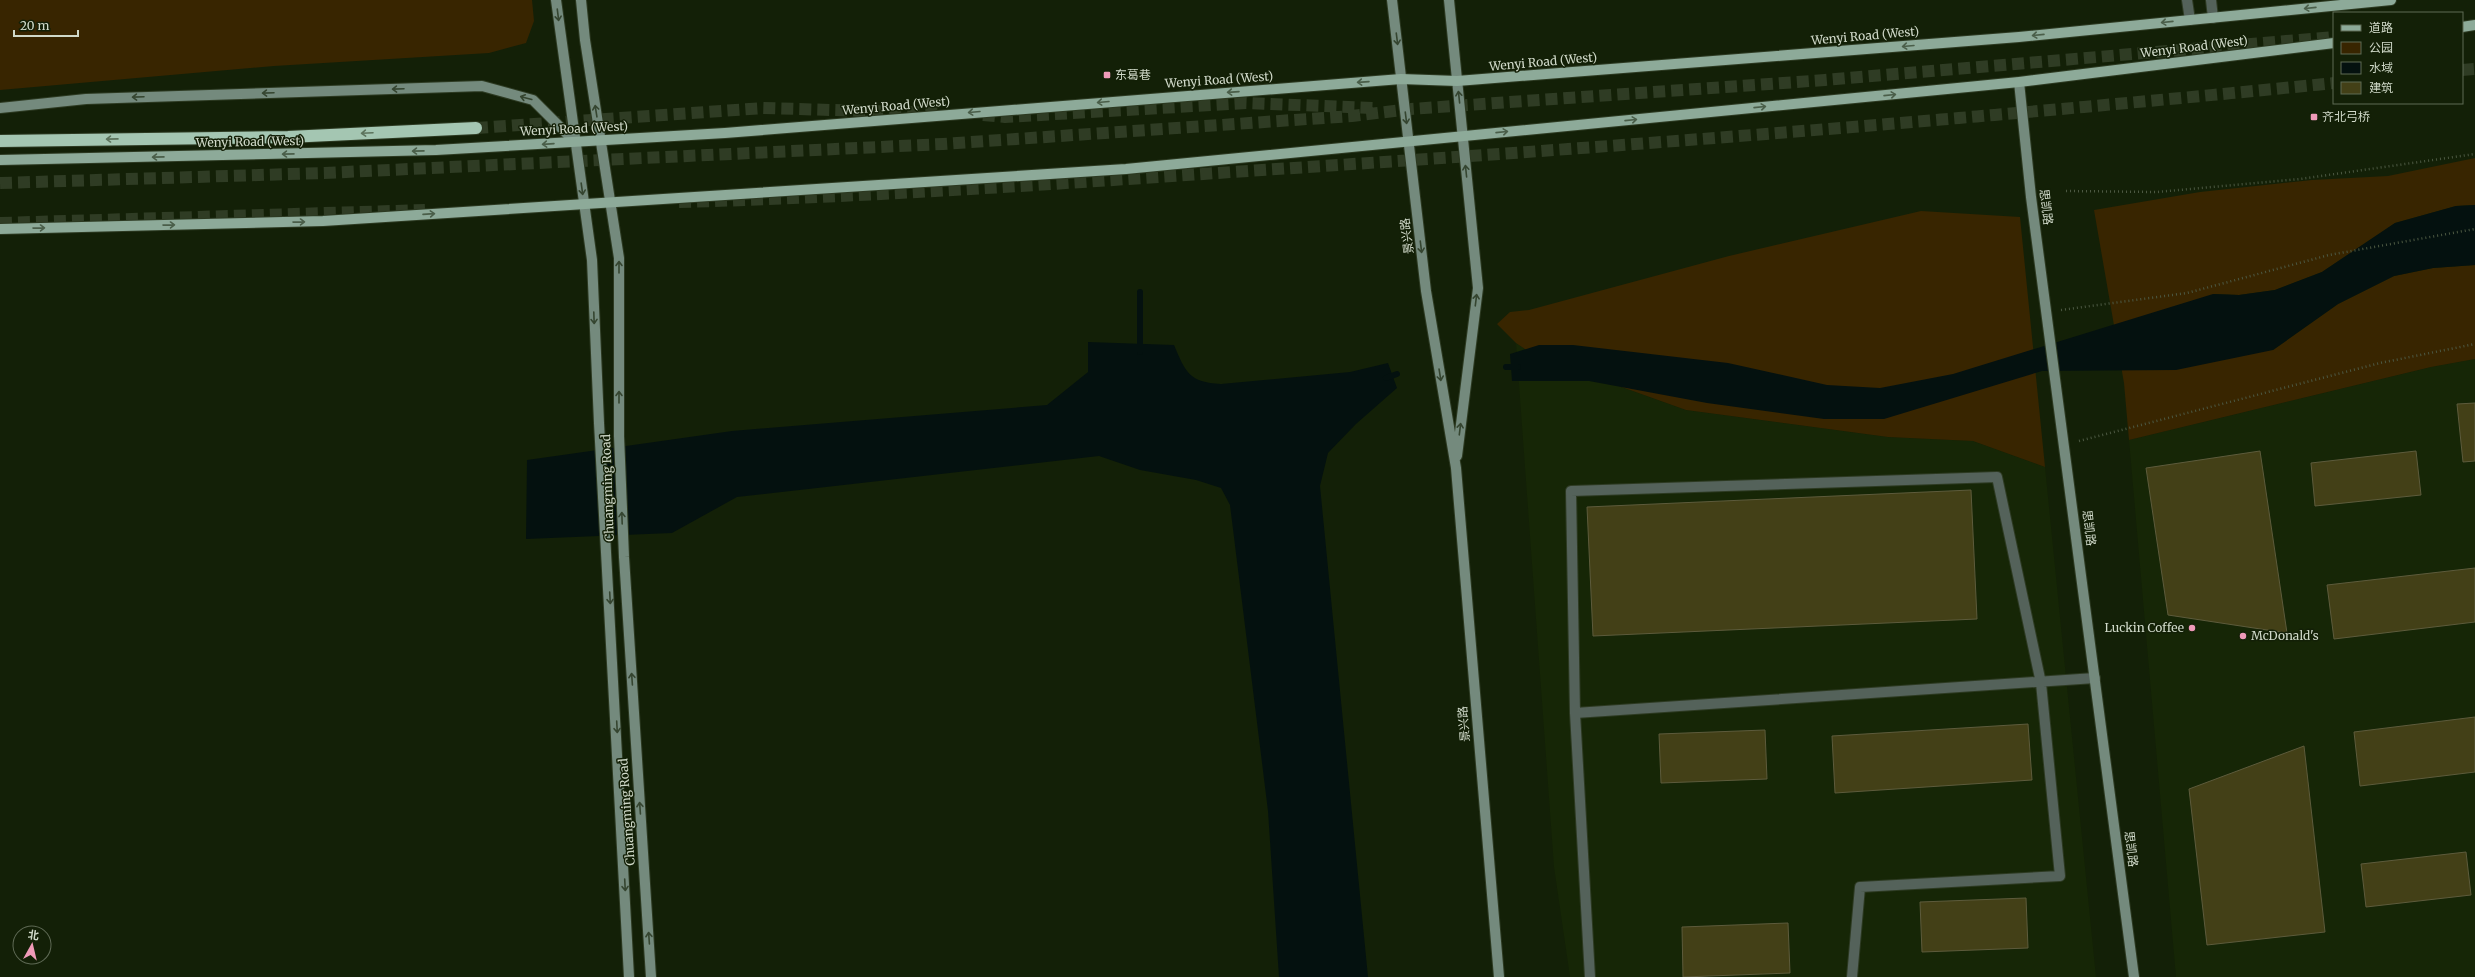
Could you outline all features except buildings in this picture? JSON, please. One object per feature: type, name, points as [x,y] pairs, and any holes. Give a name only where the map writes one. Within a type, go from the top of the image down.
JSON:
[{"type":"highway","points":[[0,141],[288,137],[476,128]]},
{"type":"main road","name":"Wenyi Road (West)","points":[[0,160],[436,150],[733,132],[1401,79],[1458,82],[2019,37],[2391,0]]},
{"type":"main road","points":[[2463,27],[2475,26]]},
{"type":"main road","name":"Wenyi Road (West)","points":[[0,229],[323,221],[1126,168],[2019,82],[2333,43]]},
{"type":"street","name":"Chuangming Road","points":[[556,0],[592,260],[599,423],[608,559],[630,977]]},
{"type":"street","name":"Chuangming Road","points":[[581,0],[584,30],[620,258],[619,436],[624,557],[651,977]]},
{"type":"street","name":"景兴路","points":[[1392,0],[1426,291],[1456,468],[1499,977]]},
{"type":"street","name":"景兴路","points":[[1449,0],[1478,288],[1456,468]]},
{"type":"street","name":"思凯路","points":[[2019,82],[2031,197],[2061,425],[2065,444],[2134,977]]},
{"type":"street","points":[[0,108],[86,99],[482,86],[533,100],[575,142]]},
{"type":"lane","points":[[2187,0],[2190,20]]},
{"type":"lane","points":[[2211,0],[2213,18]]},
{"type":"lane","points":[[1590,977],[1575,714],[1571,491],[1997,477],[2041,683],[2060,876],[1860,887],[1852,977]]},
{"type":"lane","points":[[1575,714],[2041,683],[2095,678]]},
{"type":"path","points":[[2066,191],[2157,192],[2300,180],[2475,154]]},
{"type":"path","points":[[2047,312],[2115,305],[2187,293],[2329,255],[2475,229]]},
{"type":"path","points":[[2065,444],[2380,363],[2475,344]]},
{"type":"shaded area","points":[[1516,343],[1535,356],[1686,410],[1888,437],[1973,441],[2045,467],[2096,977],[1570,977],[1554,867]]},
{"type":"shaded area","points":[[2475,359],[2475,977],[2176,977],[2129,440],[2431,367]]},
{"type":"green space","points":[[0,0],[532,0],[534,21],[526,43],[489,53],[274,66],[0,90]]},
{"type":"green space","points":[[2475,158],[2475,205],[2456,206],[2395,223],[2322,272],[2275,290],[2239,295],[2213,294],[2273,350],[2338,304],[2394,276],[2433,268],[2475,265],[2475,359],[2431,367],[2129,440],[2124,383],[2094,210],[2200,192],[2312,180],[2388,176]]},
{"type":"green space","points":[[1921,211],[2020,217],[2045,467],[1973,441],[1888,437],[1686,410],[1535,356],[1516,343],[1497,324],[1510,312],[1529,310],[1729,256]]},
{"type":"water","points":[[2475,205],[2475,265],[2433,268],[2394,276],[2338,304],[2273,350],[2176,370],[2042,371],[1884,419],[1824,419],[1707,403],[1589,381],[1512,381],[1510,354],[1539,345],[1573,345],[1728,363],[1827,385],[1880,388],[1953,374],[2213,294],[2239,295],[2275,290],[2322,272],[2395,223],[2456,206]]},
{"type":"water","points":[[1088,342],[1174,345],[1182,363],[1190,374],[1202,381],[1221,384],[1350,372],[1388,363],[1397,388],[1356,424],[1328,453],[1320,486],[1368,977],[1279,977],[1268,811],[1230,505],[1221,488],[1196,480],[1140,470],[1099,456],[737,497],[672,533],[526,539],[527,460],[732,431],[1047,405],[1088,372]]},
{"type":"waterway","points":[[1140,292],[1140,352]]},
{"type":"waterway","points":[[1506,367],[1518,367]]},
{"type":"waterway","points":[[1386,378],[1397,374]]},
{"type":"tunnel","points":[[0,183],[324,173],[943,144],[1352,116],[1411,109],[1825,80],[2333,37]]},
{"type":"tunnel","points":[[2463,70],[2475,69]]},
{"type":"tunnel","points":[[679,202],[825,197],[970,189],[1530,152],[2066,109],[2333,83]]},
{"type":"tunnel","points":[[983,115],[1005,117],[1246,103],[1374,108]]},
{"type":"tunnel","points":[[476,128],[763,108],[938,113]]},
{"type":"tunnel","points":[[0,223],[425,210]]},
{"type":"place","name":"东葛巷","points":[[1107,75]]},
{"type":"place","name":"齐北弓桥","points":[[2314,117]]},
{"type":"place","name":"Luckin Coffee","points":[[2192,628]]},
{"type":"place","name":"McDonald's","points":[[2243,636]]}]
